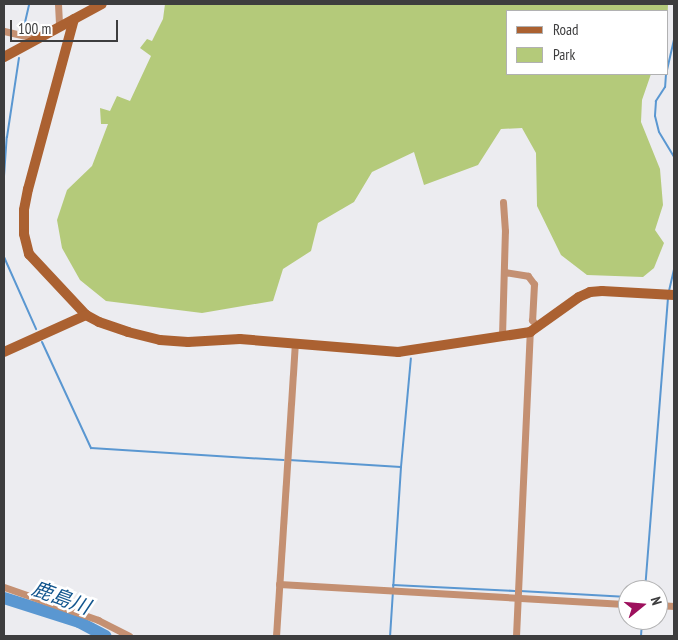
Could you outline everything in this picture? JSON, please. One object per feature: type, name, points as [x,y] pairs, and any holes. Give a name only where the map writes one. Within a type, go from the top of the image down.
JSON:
[{"type":"street","points":[[58,4],[59,26]]},
{"type":"street","points":[[4,57],[102,4]]},
{"type":"street","points":[[74,20],[28,189],[24,210],[24,234],[29,254],[86,315],[128,332],[160,340],[188,342],[240,339],[398,352],[534,330],[579,297],[590,292],[674,295]]},
{"type":"street","points":[[4,31],[29,36],[34,41]]},
{"type":"street","points":[[502,336],[505,231],[503,202]]},
{"type":"street","points":[[504,272],[528,276],[534,284],[532,320],[534,330],[516,636]]},
{"type":"street","points":[[4,352],[86,315]]},
{"type":"street","points":[[276,636],[295,344]]},
{"type":"street","points":[[279,584],[397,592],[518,593],[618,603]]},
{"type":"street","points":[[4,587],[98,620],[129,636]]},
{"type":"green space","points":[[165,4],[668,4],[668,10],[506,10],[506,75],[651,75],[642,100],[641,122],[660,169],[663,205],[655,230],[664,243],[654,268],[643,277],[587,275],[561,255],[537,206],[536,153],[522,128],[501,129],[478,165],[424,185],[414,152],[372,172],[354,202],[318,223],[311,251],[283,269],[273,301],[202,313],[106,301],[80,280],[62,248],[57,220],[67,190],[92,166],[108,124],[101,124],[100,108],[110,111],[117,96],[130,101],[151,56],[140,48],[147,39],[152,41],[163,19]]},
{"type":"waterway","points":[[23,31],[29,4]]},
{"type":"waterway","points":[[668,66],[674,39]]},
{"type":"waterway","points":[[4,176],[7,137],[19,58]]},
{"type":"waterway","points":[[666,75],[665,87],[656,101],[655,116],[659,132],[674,157]]},
{"type":"waterway","points":[[4,257],[36,329]]},
{"type":"waterway","points":[[669,291],[674,269]]},
{"type":"waterway","points":[[646,580],[668,298]]},
{"type":"waterway","points":[[42,342],[91,448],[284,460]]},
{"type":"waterway","points":[[401,467],[411,358]]},
{"type":"waterway","points":[[289,460],[401,467],[390,636]]},
{"type":"waterway","points":[[393,585],[515,591]]},
{"type":"waterway","points":[[520,591],[618,596]]},
{"type":"waterway","name":"鹿島川","points":[[4,598],[79,622],[105,636]]},
{"type":"waterway","points":[[641,630],[641,636]]}]
